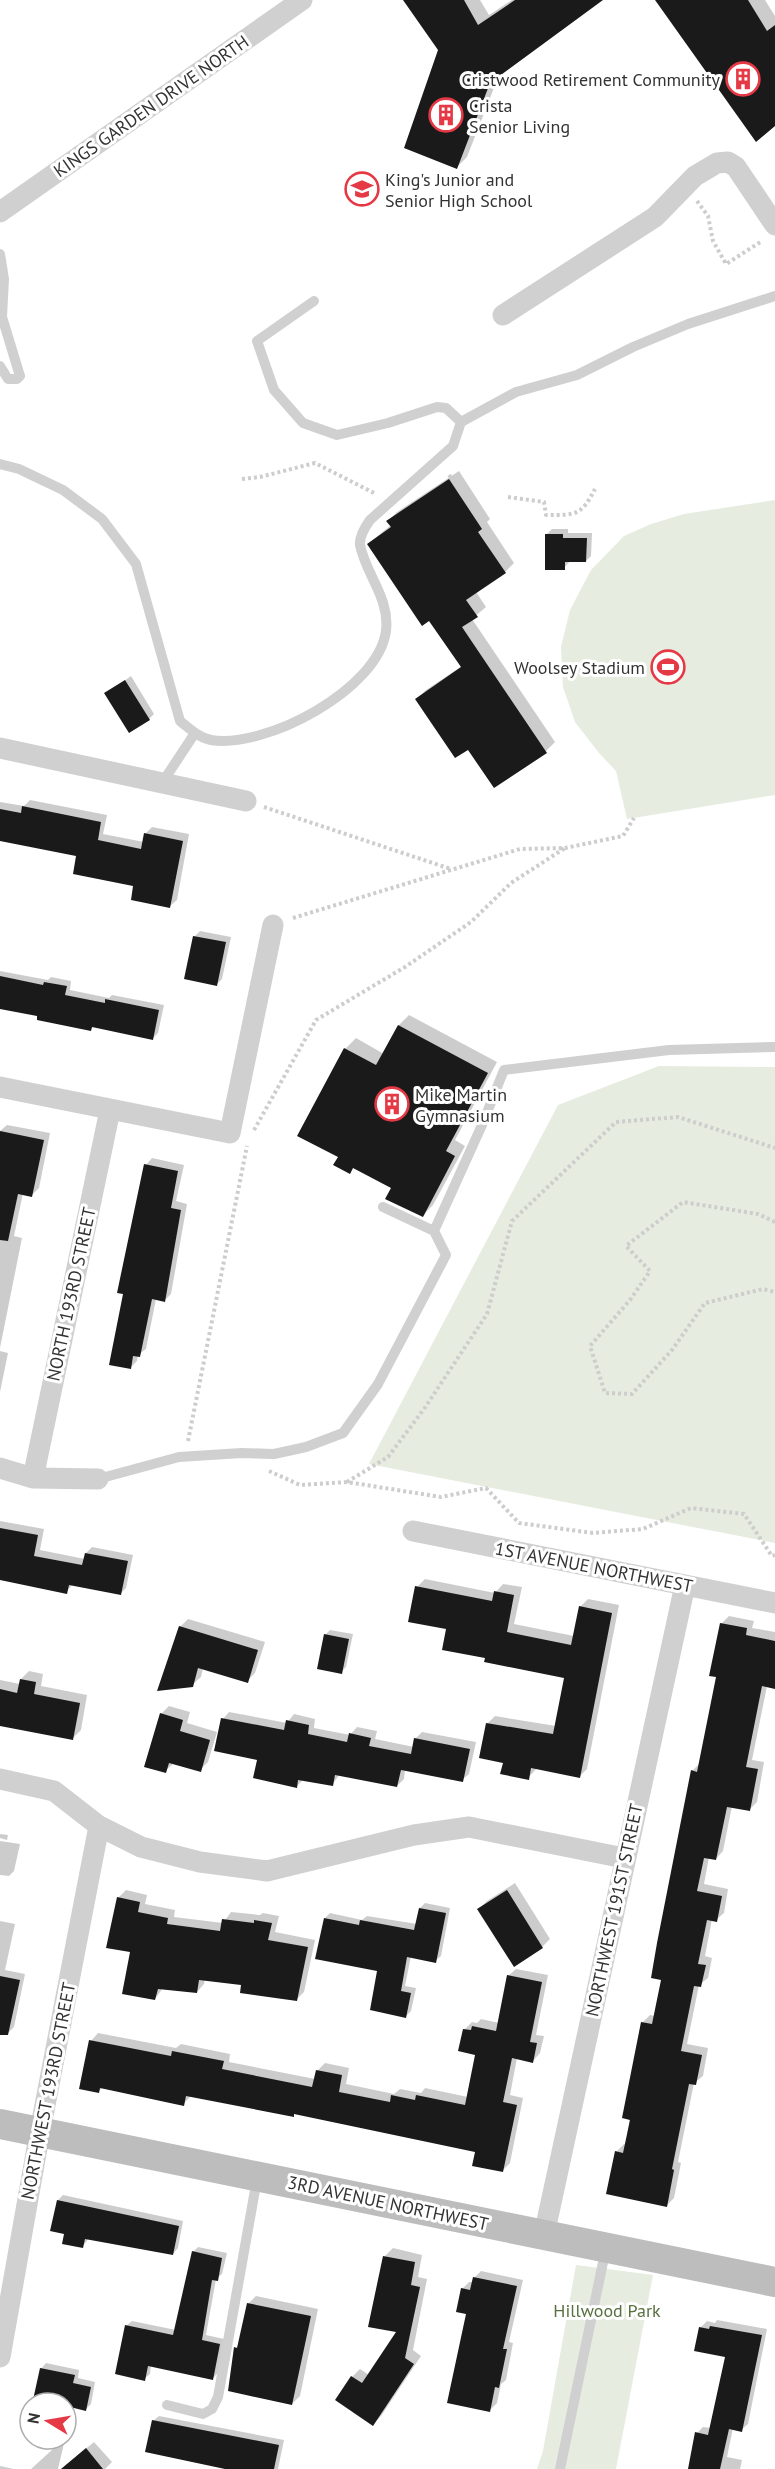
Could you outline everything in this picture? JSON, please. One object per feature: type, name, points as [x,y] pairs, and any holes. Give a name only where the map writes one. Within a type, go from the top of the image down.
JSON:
[{"type":"street","name":"KINGS GARDEN DRIVE NORTH","points":[[0,212],[302,0]]},
{"type":"street","points":[[503,315],[655,217],[695,176],[717,163],[728,162],[736,167],[770,232]]},
{"type":"street","points":[[0,748],[246,801]]},
{"type":"street","points":[[0,1087],[240,1136],[282,926]]},
{"type":"street","name":"NORTH 193RD STREET","points":[[33,1478],[110,1110]]},
{"type":"street","points":[[0,1468],[33,1478],[98,1479]]},
{"type":"street","name":"1ST AVENUE NORTHWEST","points":[[413,1531],[775,1603]]},
{"type":"street","name":"NORTHWEST 191ST STREET","points":[[544,2235],[624,1858],[686,1585]]},
{"type":"street","points":[[0,1779],[54,1791],[99,1826],[141,1847],[200,1862],[267,1871],[414,1835],[469,1827],[624,1858]]},
{"type":"street","name":"NORTHWEST 193RD STREET","points":[[0,2357],[40,2131],[99,1826]]},
{"type":"street","name":"3RD AVENUE NORTHWEST","points":[[0,2124],[775,2282]]},
{"type":"lane","points":[[0,254],[4,279],[2,316],[20,376],[17,379],[8,380],[0,366]]},
{"type":"lane","points":[[0,464],[19,469],[63,490],[102,519],[136,564],[180,721],[195,733],[210,740],[241,738],[271,731],[301,719],[343,694],[375,661],[386,632],[383,600],[360,543],[363,529],[370,520],[453,446],[460,422],[516,392],[577,375],[633,347],[688,324],[775,296]]},
{"type":"lane","points":[[314,301],[257,341],[274,390],[303,423],[337,435],[388,423],[437,407],[446,408],[460,422]]},
{"type":"lane","points":[[162,783],[195,733]]},
{"type":"lane","points":[[434,1231],[504,1070],[669,1050],[775,1047]]},
{"type":"lane","points":[[98,1479],[185,1457],[274,1454],[306,1447],[343,1433],[378,1384],[446,1255],[434,1231],[383,1207]]},
{"type":"lane","points":[[167,2405],[203,2414],[212,2409],[218,2397],[257,2176]]},
{"type":"lane","points":[[560,2469],[606,2248]]},
{"type":"path","points":[[686,186],[708,216],[713,241],[726,264],[770,232]]},
{"type":"path","points":[[242,479],[260,477],[315,463],[377,495]]},
{"type":"path","points":[[449,475],[461,491]]},
{"type":"path","points":[[508,497],[544,502],[546,515],[571,515],[585,507],[595,489]]},
{"type":"path","points":[[246,801],[452,869]]},
{"type":"path","points":[[282,926],[294,916],[520,849],[565,848],[623,836],[634,818]]},
{"type":"path","points":[[185,1457],[240,1136],[316,1020],[424,954],[471,922],[511,883],[565,848]]},
{"type":"path","points":[[240,1136],[254,1115]]},
{"type":"path","points":[[347,1482],[388,1457],[424,1409],[487,1314],[512,1221],[616,1122],[678,1117],[775,1148]]},
{"type":"path","points":[[775,1222],[758,1214],[683,1202],[626,1246],[650,1271],[630,1300],[590,1346],[605,1393],[632,1394],[672,1350],[705,1303],[763,1289],[775,1292]]},
{"type":"path","points":[[257,1453],[257,1465],[300,1485],[347,1482],[441,1497],[486,1488],[519,1523],[593,1533],[643,1529],[691,1508],[744,1514],[772,1556],[775,1555]]},
{"type":"green space","name":"Woolsey Stadium","points":[[775,500],[775,795],[627,819],[616,771],[575,722],[563,687],[561,647],[570,610],[591,570],[624,536],[651,524],[684,514]]},
{"type":"green space","points":[[659,1066],[775,1067],[775,1543],[369,1464],[558,1105]]},
{"type":"green space","name":"Hillwood Park","points":[[576,2265],[653,2275],[616,2469],[537,2469],[543,2451]]},
{"type":"building","name":"Crista Senior Living","points":[[403,0],[464,0],[478,25],[515,0],[603,0],[490,83],[457,169],[404,148],[438,50]]},
{"type":"building","name":"Cristwood Retirement Community","points":[[655,0],[748,0],[767,31],[775,25],[775,126],[756,142]]},
{"type":"building","points":[[449,479],[482,529],[478,532],[506,573],[466,600],[478,617],[462,627],[547,753],[494,788],[468,750],[455,758],[415,699],[461,667],[429,621],[422,626],[367,544],[391,527],[386,521]]},
{"type":"building","points":[[545,534],[563,534],[563,538],[587,538],[586,562],[565,562],[565,570],[545,570]]},
{"type":"building","points":[[125,680],[150,720],[129,733],[104,693]]},
{"type":"building","points":[[22,806],[101,822],[98,840],[141,849],[144,833],[183,841],[170,908],[131,900],[133,886],[73,874],[76,856],[0,841],[0,809],[21,813]]},
{"type":"building","points":[[193,936],[226,942],[217,986],[184,979]]},
{"type":"building","points":[[0,976],[43,985],[44,982],[67,986],[65,995],[105,1003],[105,999],[159,1010],[153,1040],[92,1027],[91,1031],[37,1020],[37,1016],[0,1009]]},
{"type":"building","name":"Mike Martin Gymnasium","points":[[398,1025],[488,1073],[446,1151],[455,1156],[423,1217],[385,1199],[391,1188],[353,1168],[350,1174],[333,1165],[338,1157],[297,1136],[344,1048],[376,1065]]},
{"type":"building","points":[[0,1131],[44,1140],[32,1197],[18,1194],[8,1241],[0,1240]]},
{"type":"building","points":[[144,1164],[178,1171],[171,1208],[181,1210],[165,1302],[152,1299],[140,1357],[133,1356],[131,1369],[109,1365],[123,1294],[117,1293]]},
{"type":"building","points":[[0,1528],[38,1535],[34,1556],[82,1565],[85,1553],[128,1561],[121,1595],[69,1585],[67,1594],[0,1580]]},
{"type":"building","points":[[415,1586],[492,1601],[494,1591],[514,1595],[507,1632],[571,1645],[579,1606],[612,1613],[580,1778],[531,1768],[529,1780],[500,1774],[503,1763],[479,1758],[486,1723],[553,1734],[564,1678],[484,1662],[485,1658],[442,1650],[446,1629],[408,1622]]},
{"type":"building","points":[[720,1623],[747,1628],[746,1635],[775,1641],[775,1689],[762,1686],[746,1767],[758,1769],[750,1811],[727,1807],[716,1860],[704,1858],[697,1891],[722,1896],[717,1922],[707,1920],[698,1964],[706,1965],[701,1987],[694,1986],[681,2051],[702,2055],[696,2085],[689,2084],[667,2207],[606,2194],[615,2151],[623,2153],[630,2120],[622,2118],[641,2022],[652,2024],[661,1980],[651,1978],[691,1770],[697,1772],[716,1677],[709,1676]]},
{"type":"building","points":[[179,1626],[258,1650],[248,1683],[198,1668],[193,1687],[157,1691]]},
{"type":"building","points":[[324,1634],[349,1639],[342,1674],[317,1669]]},
{"type":"building","points":[[20,1679],[36,1682],[34,1694],[80,1703],[73,1740],[0,1726],[0,1689],[17,1693]]},
{"type":"building","points":[[160,1713],[183,1720],[180,1731],[210,1740],[201,1772],[169,1763],[166,1773],[144,1767]]},
{"type":"building","points":[[221,1718],[284,1730],[286,1720],[309,1725],[308,1734],[347,1742],[349,1733],[371,1738],[369,1746],[411,1754],[414,1738],[470,1749],[463,1782],[401,1770],[397,1787],[335,1775],[333,1786],[298,1780],[297,1788],[253,1778],[257,1760],[214,1751]]},
{"type":"building","points":[[507,1890],[543,1948],[514,1967],[477,1909]]},
{"type":"building","points":[[117,1897],[140,1902],[138,1912],[168,1918],[167,1924],[220,1931],[222,1919],[272,1923],[268,1940],[308,1947],[297,2001],[240,1993],[241,1985],[199,1980],[197,1993],[158,1989],[155,2000],[122,1994],[130,1952],[106,1948]]},
{"type":"building","points":[[419,1908],[446,1913],[436,1963],[407,1957],[401,1991],[411,1993],[406,2018],[370,2010],[377,1971],[315,1959],[324,1918],[359,1925],[360,1920],[414,1930]]},
{"type":"building","points":[[507,1975],[542,1982],[530,2042],[537,2043],[533,2063],[512,2058],[503,2102],[517,2105],[503,2172],[472,2166],[475,2152],[294,2114],[294,2117],[186,2096],[184,2106],[100,2088],[99,2093],[79,2089],[89,2040],[171,2056],[172,2051],[224,2061],[222,2069],[312,2087],[316,2070],[342,2075],[339,2092],[390,2102],[391,2095],[415,2100],[416,2095],[465,2105],[475,2055],[458,2051],[463,2029],[471,2030],[472,2026],[496,2031]]},
{"type":"building","points":[[0,1976],[20,1980],[8,2035],[0,2035]]},
{"type":"building","points":[[57,2200],[179,2226],[173,2255],[85,2239],[83,2248],[62,2244],[64,2234],[50,2231]]},
{"type":"building","points":[[192,2251],[222,2258],[218,2281],[212,2280],[202,2340],[220,2344],[213,2380],[148,2366],[145,2381],[115,2374],[125,2325],[173,2335]]},
{"type":"building","points":[[383,2256],[415,2262],[411,2285],[420,2287],[405,2358],[414,2364],[373,2426],[335,2400],[351,2376],[362,2383],[396,2332],[368,2327]]},
{"type":"building","points":[[473,2277],[517,2286],[503,2349],[507,2349],[499,2388],[495,2387],[490,2412],[447,2403],[466,2314],[456,2312],[461,2288],[470,2290]]},
{"type":"building","points":[[247,2303],[311,2316],[292,2405],[228,2391],[234,2347],[237,2348]]},
{"type":"building","points":[[710,2326],[762,2335],[742,2432],[729,2429],[720,2469],[688,2469],[695,2432],[708,2435],[725,2357],[694,2351],[699,2327],[709,2329]]},
{"type":"building","points":[[40,2368],[75,2375],[73,2383],[91,2387],[86,2411],[78,2409],[78,2391],[35,2391]]},
{"type":"building","points":[[152,2420],[279,2445],[274,2469],[225,2469],[145,2452]]},
{"type":"building","points":[[86,2448],[103,2469],[61,2469]]},
{"type":"place","name":"Cristwood Retirement Community","points":[[743,79]]},
{"type":"place","name":"Crista Senior Living","points":[[446,115]]},
{"type":"place","name":"King's Junior and Senior High School","points":[[362,189]]},
{"type":"place","name":"Woolsey Stadium","points":[[668,667]]},
{"type":"place","name":"Mike Martin Gymnasium","points":[[392,1104]]}]
